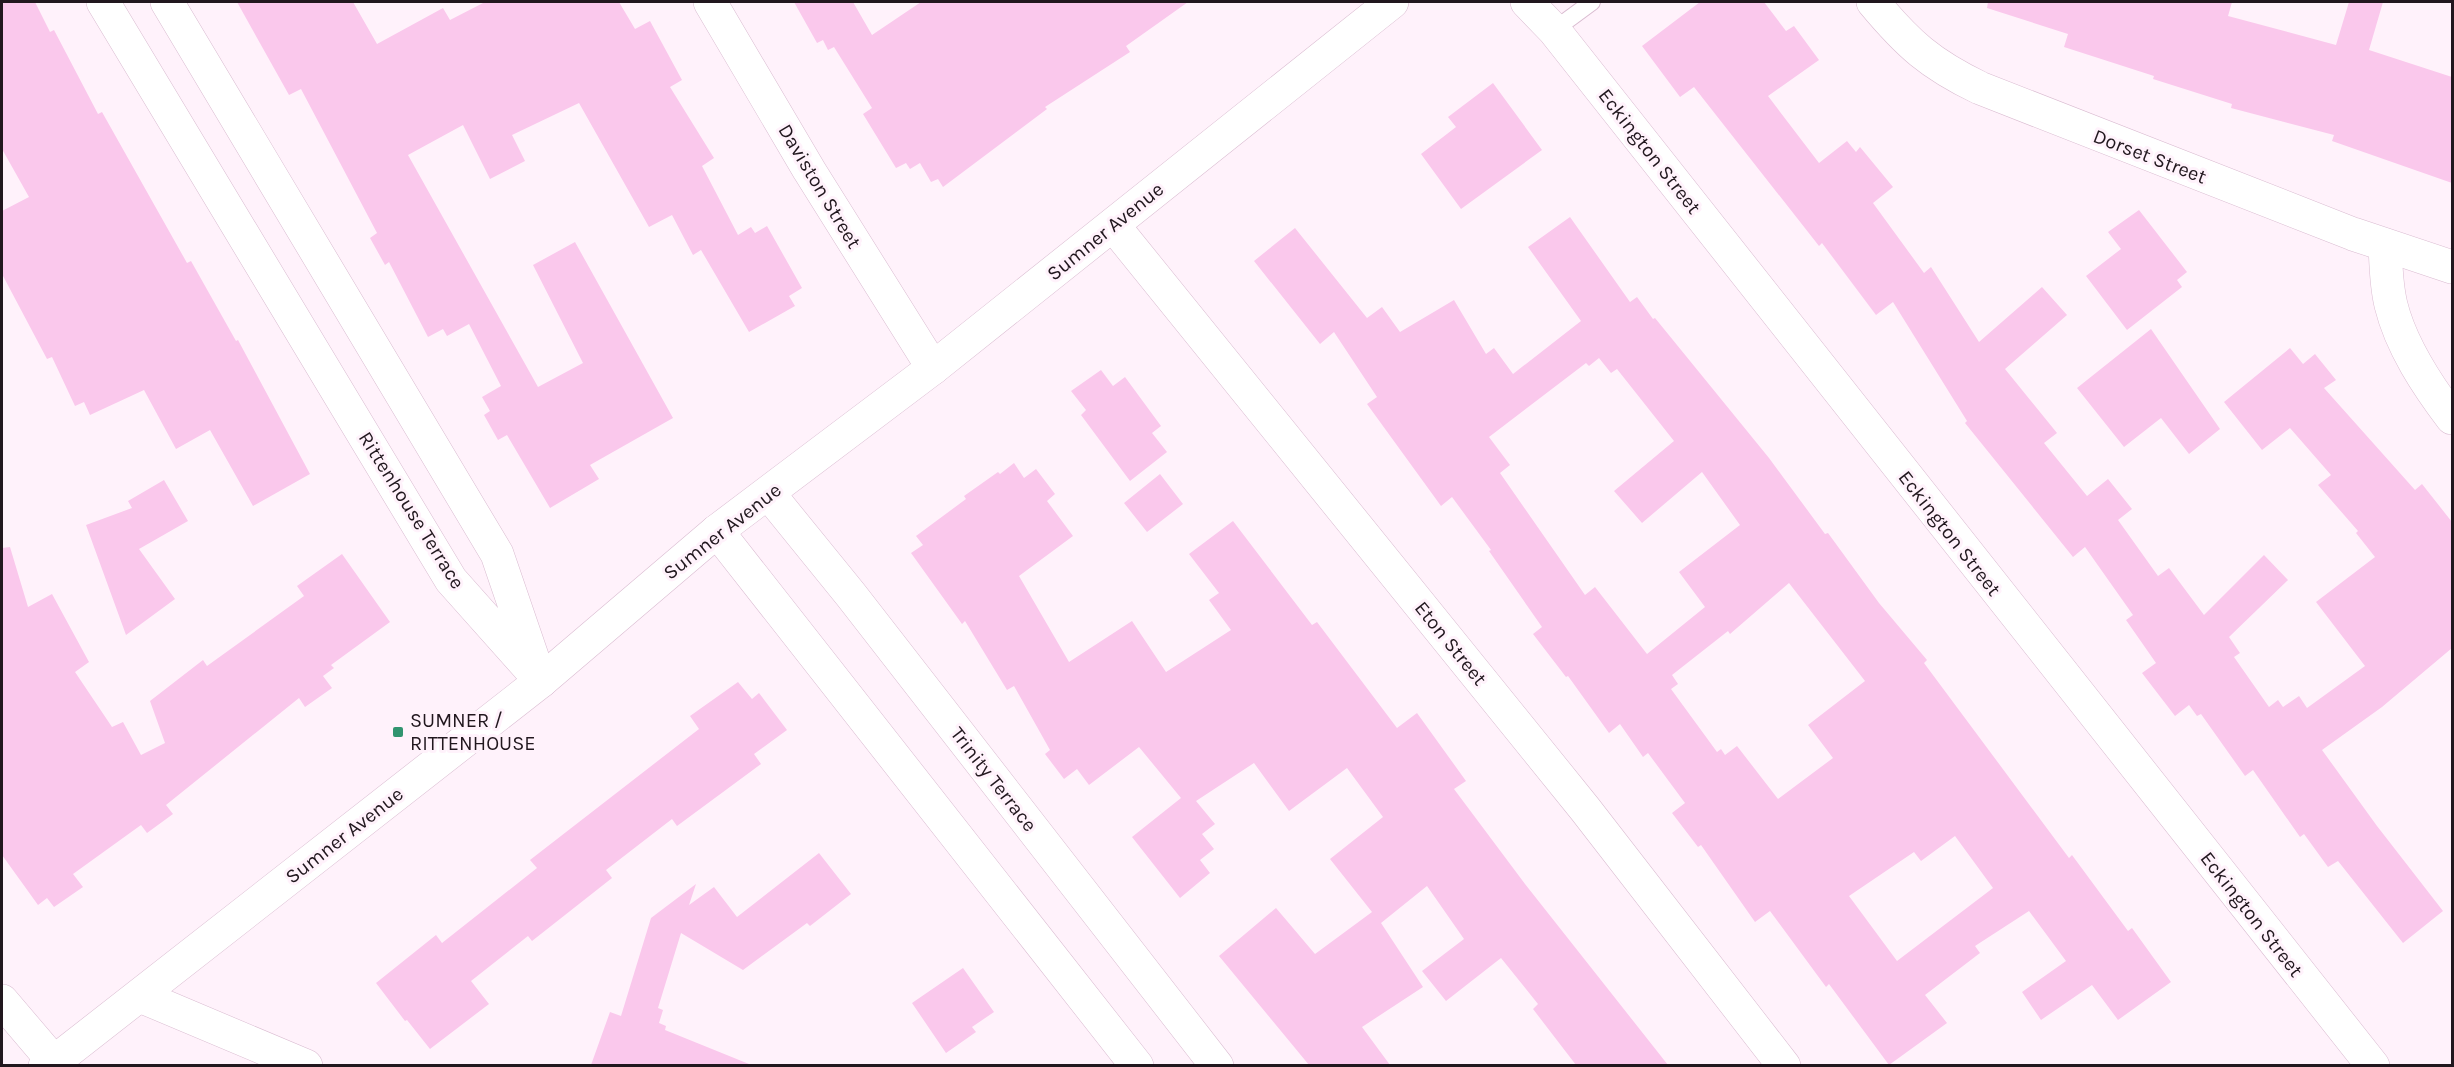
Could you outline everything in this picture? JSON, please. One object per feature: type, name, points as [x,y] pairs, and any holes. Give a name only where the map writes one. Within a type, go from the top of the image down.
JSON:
[{"type":"street","name":"Rittenhouse Terrace","points":[[103,2],[452,580],[541,681]]},
{"type":"street","points":[[167,2],[497,554],[541,681]]},
{"type":"street","name":"Daviston Street","points":[[710,2],[809,170],[933,368]]},
{"type":"street","name":"Sumner Avenue","points":[[51,1064],[541,681],[717,531],[933,368],[1392,2]]},
{"type":"street","name":"Eckington Street","points":[[1527,2],[1554,30],[2373,1065]]},
{"type":"street","name":"Dorset Street","points":[[1873,2],[1900,35],[1921,54],[1941,69],[1980,88],[2385,245],[2452,267]]},
{"type":"street","name":"Eton Street","points":[[1113,225],[1585,809],[1784,1065]]},
{"type":"street","points":[[2385,245],[2391,306],[2403,339],[2452,418]]},
{"type":"street","name":"Trinity Terrace","points":[[769,494],[851,595],[1217,1065]]},
{"type":"street","points":[[717,531],[1137,1065]]},
{"type":"street","points":[[140,996],[306,1065]]},
{"type":"street","points":[[2,1001],[51,1064]]},
{"type":"lane","points":[[1554,30],[1592,2]]},
{"type":"building","points":[[2,2],[35,2],[50,32],[54,30],[98,114],[102,112],[187,263],[191,261],[236,341],[238,340],[310,474],[253,506],[210,430],[176,449],[144,390],[90,415],[84,402],[75,406],[52,357],[47,359],[2,274],[2,211],[29,197],[2,149]]},
{"type":"building","points":[[237,2],[353,2],[377,44],[443,8],[450,20],[485,2],[619,2],[635,29],[650,21],[682,80],[670,87],[714,158],[702,166],[738,235],[751,227],[755,233],[767,226],[802,288],[789,296],[795,306],[749,332],[701,250],[693,255],[672,215],[649,227],[579,103],[512,135],[525,161],[490,179],[463,125],[408,155],[538,387],[583,363],[533,265],[575,242],[673,418],[590,465],[599,479],[550,508],[507,435],[498,440],[484,415],[490,411],[482,397],[501,386],[469,324],[447,336],[443,329],[428,337],[389,262],[385,265],[370,238],[377,233],[301,89],[289,95]]},
{"type":"building","points":[[794,2],[853,2],[872,35],[921,2],[1188,2],[1126,46],[1130,52],[1045,107],[1047,109],[943,187],[938,179],[931,182],[920,163],[910,169],[906,163],[896,168],[863,114],[872,108],[834,47],[828,50],[823,40],[817,43]]},
{"type":"building","points":[[1700,2],[1764,2],[1786,31],[1794,26],[1819,60],[1768,96],[1819,163],[1847,141],[1856,152],[1860,147],[1893,187],[1873,203],[1924,273],[1931,267],[1979,342],[2042,287],[2067,315],[2005,369],[2057,433],[2044,443],[2087,496],[2108,479],[2132,509],[2118,520],[2158,576],[2169,568],[2204,615],[2264,555],[2288,580],[2229,637],[2240,653],[2234,657],[2269,707],[2278,700],[2283,707],[2299,696],[2307,708],[2365,666],[2316,602],[2375,557],[2356,533],[2358,531],[2318,485],[2331,475],[2290,428],[2262,450],[2224,402],[2290,348],[2303,364],[2315,354],[2336,380],[2324,388],[2415,490],[2422,484],[2452,522],[2452,648],[2382,707],[2322,750],[2443,911],[2403,943],[2338,861],[2328,867],[2304,834],[2300,837],[2253,770],[2245,776],[2201,714],[2197,716],[2189,705],[2175,716],[2142,673],[2156,663],[2126,620],[2133,615],[2085,547],[2073,557],[1965,423],[1967,421],[1893,302],[1876,315],[1822,243],[1819,246],[1694,87],[1680,97],[1642,46]]},
{"type":"building","points":[[1988,2],[2232,2],[2228,16],[2336,45],[2349,2],[2383,2],[2369,50],[2452,77],[2452,183],[2332,141],[2334,135],[2231,108],[2232,104],[2064,47],[2068,34],[1987,8]]},
{"type":"building","points":[[1493,83],[1542,150],[1461,209],[1421,154],[1456,127],[1448,117]]},
{"type":"building","points":[[2139,210],[2187,272],[2177,280],[2182,287],[2127,330],[2086,276],[2121,249],[2108,232]]},
{"type":"building","points":[[1570,217],[1630,302],[1637,297],[1653,319],[1655,318],[1769,458],[1825,534],[1828,533],[1879,603],[1927,660],[1924,663],[2069,858],[2072,855],[2128,931],[2132,928],[2171,982],[2118,1020],[2092,985],[2041,1020],[2022,992],[2066,961],[2029,911],[1975,946],[1980,953],[1925,995],[1947,1023],[1889,1065],[1829,984],[1826,987],[1770,911],[1755,922],[1701,845],[1698,847],[1672,813],[1685,803],[1648,753],[1643,757],[1620,724],[1609,733],[1568,676],[1566,677],[1533,634],[1542,627],[1489,551],[1491,550],[1452,497],[1441,506],[1367,404],[1377,397],[1334,332],[1320,344],[1254,261],[1295,228],[1367,318],[1382,307],[1400,332],[1454,300],[1486,354],[1494,348],[1513,374],[1581,321],[1528,247]],"holes":[[[1599,358],[1611,373],[1617,369],[1674,441],[1614,491],[1642,523],[1702,472],[1740,525],[1679,572],[1705,607],[1647,654],[1595,587],[1585,595],[1500,473],[1510,465],[1489,437],[1586,363],[1589,366]],[[1789,583],[1865,681],[1808,725],[1833,758],[1778,799],[1737,746],[1725,755],[1721,749],[1717,752],[1671,689],[1678,684],[1672,675],[1728,631],[1730,634]],[[1955,836],[1993,888],[1897,961],[1849,896],[1914,852],[1921,861]]]},
{"type":"building","points":[[2151,329],[2220,429],[2189,454],[2161,418],[2124,447],[2077,388]]},
{"type":"building","points":[[1101,370],[1113,386],[1125,377],[1161,426],[1152,433],[1167,452],[1130,481],[1081,415],[1086,410],[1071,391]]},
{"type":"building","points":[[1014,463],[1024,478],[1036,469],[1055,494],[1047,501],[1073,536],[1019,576],[1069,662],[1132,621],[1166,672],[1231,630],[1209,600],[1219,593],[1189,554],[1233,521],[1312,625],[1317,622],[1397,728],[1417,713],[1466,781],[1454,789],[1525,884],[1668,1065],[1576,1065],[1533,1009],[1538,1004],[1501,958],[1446,1001],[1422,971],[1464,939],[1427,886],[1381,923],[1423,987],[1362,1027],[1390,1065],[1309,1065],[1219,956],[1276,908],[1315,954],[1372,912],[1330,859],[1383,817],[1347,768],[1289,811],[1254,763],[1196,801],[1215,824],[1202,834],[1214,849],[1200,860],[1210,873],[1180,898],[1132,837],[1181,798],[1139,747],[1089,785],[1077,769],[1064,779],[1045,754],[1050,750],[1014,686],[1007,690],[965,621],[962,624],[911,553],[923,545],[916,536],[966,499],[964,496]]},
{"type":"building","points":[[1160,474],[1183,504],[1147,532],[1124,503]]},
{"type":"building","points":[[164,480],[188,521],[139,549],[175,599],[126,635],[86,525],[132,508],[128,501]]},
{"type":"building","points":[[10,547],[28,607],[52,594],[89,662],[75,672],[112,727],[123,722],[141,755],[165,743],[150,701],[203,660],[207,666],[304,596],[297,586],[342,554],[390,622],[331,665],[334,668],[323,676],[332,688],[305,707],[299,698],[166,805],[173,814],[147,833],[141,825],[73,874],[83,887],[54,907],[47,898],[38,905],[2,855],[2,548]]},
{"type":"building","points":[[738,682],[752,699],[759,693],[787,730],[754,754],[761,764],[677,826],[672,819],[606,870],[612,878],[532,941],[528,936],[471,981],[489,1004],[430,1049],[376,983],[436,935],[442,943],[537,868],[530,860],[699,729],[690,716]]},
{"type":"building","points":[[819,853],[851,894],[810,926],[807,923],[743,970],[681,933],[658,1008],[663,1010],[659,1023],[666,1026],[665,1030],[748,1065],[591,1065],[610,1012],[621,1016],[651,918],[696,884],[689,905],[714,887],[737,917]]},
{"type":"building","points":[[963,968],[994,1012],[972,1027],[976,1032],[946,1053],[912,1003]]},
{"type":"place","name":"SUMNER / RITTENHOUSE","points":[[398,732]]}]
